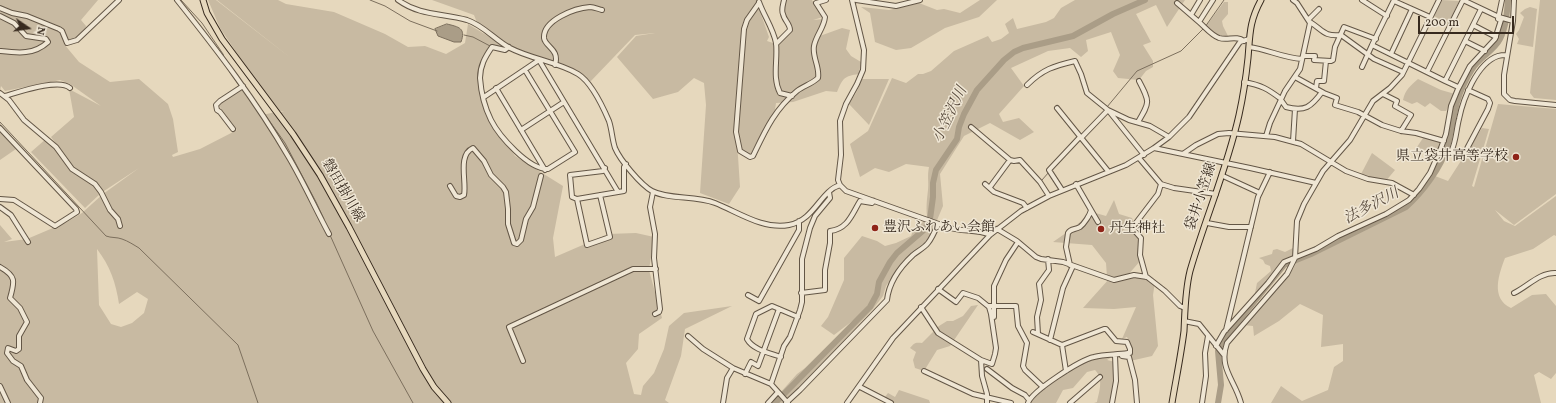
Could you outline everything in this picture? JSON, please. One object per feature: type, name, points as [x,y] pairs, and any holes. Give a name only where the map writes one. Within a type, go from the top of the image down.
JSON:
[{"type":"main road","name":"磐田掛川線","points":[[203,0],[207,12],[222,39],[293,134],[320,175],[349,227],[423,369],[434,386],[448,403]]},
{"type":"main road","name":"袋井小笠線","points":[[1172,403],[1182,342],[1186,288],[1190,271],[1235,134],[1244,82],[1248,47],[1246,40],[1254,13],[1260,0]]},
{"type":"street","points":[[0,8],[12,13],[27,16],[59,29],[62,31],[67,43],[69,43],[76,40],[119,0]]},
{"type":"street","points":[[177,0],[243,86],[288,155],[328,234]]},
{"type":"street","points":[[398,0],[411,8],[422,12],[469,21],[509,47],[539,60],[576,73],[589,85],[609,122],[615,148],[641,182],[653,192],[662,195],[702,199],[767,225],[780,226],[791,225],[811,213],[831,188],[840,185]]},
{"type":"street","points":[[776,44],[790,30],[790,26],[784,19],[782,13],[784,0]]},
{"type":"street","points":[[759,1],[748,20],[744,36],[736,132],[738,149],[750,157],[753,156],[768,124],[792,96],[798,90],[818,78],[818,68],[814,48],[825,17],[816,3],[826,0]]},
{"type":"street","points":[[852,0],[864,50],[862,70],[857,84],[846,104],[840,121],[841,156],[838,180],[840,185],[846,191],[955,230],[979,231],[990,235]]},
{"type":"street","points":[[856,0],[896,6],[920,0]]},
{"type":"street","points":[[1191,15],[1200,0]]},
{"type":"street","points":[[1199,22],[1213,0]]},
{"type":"street","points":[[1293,0],[1297,3],[1309,20],[1326,34],[1332,36],[1340,35],[1354,43],[1374,59],[1403,72]]},
{"type":"street","points":[[1362,0],[1387,16]]},
{"type":"street","points":[[1362,67],[1394,0],[1430,17]]},
{"type":"street","points":[[1222,354],[1229,338],[1292,266],[1295,259],[1297,222],[1300,213],[1316,184],[1330,162],[1350,140],[1373,101],[1398,80],[1439,0]]},
{"type":"street","points":[[1427,72],[1463,0],[1499,17],[1512,20]]},
{"type":"street","points":[[1216,347],[1226,330],[1284,262],[1295,259],[1338,236],[1386,214],[1409,200],[1414,195],[1430,173],[1444,141],[1451,106],[1458,87],[1470,66],[1496,37],[1501,20],[1498,19],[1502,0]]},
{"type":"street","points":[[1514,0],[1503,89],[1504,94],[1515,101],[1556,106]]},
{"type":"street","points":[[759,1],[773,31],[776,44],[776,86],[780,93],[792,96]]},
{"type":"street","points":[[1177,3],[1209,32],[1220,38],[1239,38],[1246,40]]},
{"type":"street","points":[[555,65],[556,58],[554,53],[544,40],[544,36],[549,25],[561,16],[573,10],[591,7],[602,10]]},
{"type":"street","points":[[1266,136],[1268,127],[1285,91],[1300,68],[1309,20],[1319,9]]},
{"type":"street","points":[[1391,54],[1412,9]]},
{"type":"street","points":[[1446,81],[1481,9]]},
{"type":"street","points":[[0,16],[14,23],[26,36],[46,39],[48,42],[30,52],[23,53],[0,51]]},
{"type":"street","points":[[1473,25],[1496,37]]},
{"type":"street","points":[[1248,47],[1273,52],[1290,58],[1315,56],[1314,60],[1326,61],[1333,60],[1340,35],[1344,27],[1376,39]]},
{"type":"street","points":[[847,403],[893,338],[990,235],[1027,208],[1062,190],[1140,158],[1169,137],[1189,117],[1240,42],[1246,40]]},
{"type":"street","points":[[1465,41],[1485,51]]},
{"type":"street","points":[[1372,45],[1458,87]]},
{"type":"street","points":[[509,47],[505,50],[492,47],[484,58],[480,76],[484,97],[491,120],[506,140],[523,158],[545,170],[575,152],[525,70]]},
{"type":"street","points":[[1468,90],[1488,99],[1490,103],[1462,158],[1451,152],[1454,146],[1459,119],[1468,90],[1485,64],[1498,56],[1507,55]]},
{"type":"street","points":[[484,97],[539,60]]},
{"type":"street","points":[[539,60],[618,192]]},
{"type":"street","points":[[1027,85],[1036,76],[1051,66],[1075,61],[1087,93],[1108,110],[1144,155]]},
{"type":"street","points":[[1316,88],[1317,82],[1323,82],[1326,61]]},
{"type":"street","points":[[1295,77],[1322,92],[1337,98],[1335,105],[1352,110],[1382,125],[1444,141]]},
{"type":"street","points":[[1138,122],[1148,102],[1147,96],[1139,81]]},
{"type":"street","points":[[1244,82],[1260,85],[1281,99],[1286,106],[1295,109],[1309,106],[1322,92]]},
{"type":"street","points":[[5,96],[58,84],[64,84],[70,88]]},
{"type":"street","points":[[233,128],[217,110],[216,105],[243,86]]},
{"type":"street","points":[[496,88],[545,170]]},
{"type":"street","points":[[0,93],[5,96],[24,120],[56,147],[72,169],[95,184],[102,192],[110,210],[118,219],[120,226]]},
{"type":"street","points":[[1383,94],[1397,101],[1395,106],[1411,115],[1401,131]]},
{"type":"street","points":[[521,130],[564,102]]},
{"type":"street","points":[[1057,108],[1108,172]]},
{"type":"street","points":[[1293,141],[1295,109]]},
{"type":"street","points":[[1108,110],[1130,120],[1150,126],[1169,137]]},
{"type":"street","points":[[1062,190],[1049,170],[1108,110]]},
{"type":"street","points":[[971,127],[1010,160],[1020,160],[1040,182],[1049,196]]},
{"type":"street","points":[[0,128],[76,209],[77,212],[55,226],[14,200],[0,199]]},
{"type":"street","points":[[1183,154],[1196,145],[1218,134],[1266,136],[1293,141],[1310,148],[1330,162],[1356,175],[1396,185],[1414,195]]},
{"type":"street","points":[[450,186],[456,196],[460,197],[464,195],[464,164],[466,154],[473,148],[484,160],[491,175],[506,192],[508,224],[514,243],[517,244],[521,240],[526,219],[533,207],[541,176]]},
{"type":"street","points":[[1154,148],[1270,172],[1316,184]]},
{"type":"street","points":[[1140,158],[1160,184],[1174,188],[1216,194]]},
{"type":"street","points":[[990,187],[1010,160]]},
{"type":"street","points":[[605,168],[603,170],[570,175],[572,197],[577,198],[624,191],[624,168],[626,164]]},
{"type":"street","points":[[1226,330],[1260,193],[1270,172]]},
{"type":"street","points":[[1222,176],[1260,193]]},
{"type":"street","points":[[985,184],[994,192],[1023,202],[1027,208]]},
{"type":"street","points":[[1076,184],[1098,222]]},
{"type":"street","points":[[1146,276],[1140,255],[1141,238],[1132,228],[1158,194],[1160,184]]},
{"type":"street","points":[[653,192],[650,206],[655,234],[654,258],[660,309],[659,312],[655,314]]},
{"type":"street","points":[[771,384],[798,317],[801,304],[802,259],[806,239],[815,216],[830,198],[829,192]]},
{"type":"street","points":[[577,198],[588,245],[610,237],[600,195]]},
{"type":"street","points":[[801,293],[824,290],[825,270],[830,243],[830,231],[842,229],[860,201],[872,203],[874,201]]},
{"type":"street","points":[[0,207],[11,215],[28,242]]},
{"type":"street","points":[[1050,340],[1062,288],[1071,265],[1066,246],[1068,233],[1073,228],[1080,226],[1090,214],[1091,210]]},
{"type":"street","points":[[748,295],[759,301],[799,230],[799,221]]},
{"type":"street","points":[[1207,223],[1229,227],[1251,227]]},
{"type":"street","points":[[688,336],[733,368],[771,384],[787,402],[887,300],[891,284],[901,268],[914,254],[927,244],[938,224]]},
{"type":"street","points":[[997,229],[1018,242],[1036,257],[1071,265],[1114,280],[1134,275],[1146,276],[1180,306],[1185,308]]},
{"type":"street","points":[[992,318],[994,318],[994,286],[1006,260],[1018,242]]},
{"type":"street","points":[[1038,334],[1037,317],[1040,300],[1039,284],[1049,270],[1048,259]]},
{"type":"street","points":[[0,266],[13,278],[14,284],[10,298],[20,308],[27,322],[19,336],[19,349],[16,351],[8,348],[7,352],[13,361],[21,366],[27,380],[41,398],[40,403]]},
{"type":"street","points":[[523,361],[509,327],[633,269],[656,269]]},
{"type":"street","points":[[1514,293],[1535,279],[1553,272],[1556,273]]},
{"type":"street","points":[[921,307],[938,333],[981,360],[992,364],[996,354],[992,318],[988,306],[978,298],[963,293],[956,302],[938,289]]},
{"type":"street","points":[[781,357],[749,343],[747,339],[756,314],[772,306],[798,317]]},
{"type":"street","points":[[988,306],[1016,306],[1018,326],[1027,343],[1023,366],[1025,370],[1043,388]]},
{"type":"street","points":[[745,374],[751,362],[758,366],[779,309]]},
{"type":"street","points":[[1184,320],[1199,324],[1222,354],[1225,366],[1237,390],[1241,403]]},
{"type":"street","points":[[1033,332],[1062,345],[1106,329],[1116,341],[1126,342],[1130,349],[1130,353],[1115,356]]},
{"type":"street","points":[[1202,403],[1206,376],[1204,353],[1208,336]]},
{"type":"street","points":[[1062,345],[1066,371]]},
{"type":"street","points":[[987,369],[1012,388],[1025,394],[1028,402],[1043,388],[1066,371],[1087,359],[1103,355],[1129,357],[1135,380],[1137,403]]},
{"type":"street","points":[[1112,403],[1116,380],[1115,356]]},
{"type":"street","points":[[981,360],[982,376],[987,403]]},
{"type":"street","points":[[724,403],[727,378],[733,368]]},
{"type":"street","points":[[924,371],[973,394],[1011,403]]},
{"type":"street","points":[[1070,403],[1100,376]]},
{"type":"street","points":[[0,386],[8,403]]},
{"type":"street","points":[[860,386],[891,403]]},
{"type":"street","points":[[768,403],[778,393]]},
{"type":"shaded area","points":[[0,0],[98,0],[81,20],[86,26],[84,33],[64,44],[79,62],[110,82],[139,79],[168,104],[173,119],[178,152],[172,155],[173,157],[200,149],[237,130],[217,103],[240,88],[262,115],[284,112],[275,110],[220,28],[208,0],[216,0],[292,59],[217,0],[278,0],[286,4],[334,12],[385,34],[408,47],[425,46],[446,54],[465,43],[468,24],[506,47],[499,48],[491,46],[482,59],[478,77],[485,113],[515,156],[563,186],[553,238],[555,257],[608,234],[636,233],[654,237],[649,270],[662,318],[639,334],[638,349],[626,363],[634,394],[641,395],[643,386],[654,373],[664,349],[669,326],[684,313],[732,306],[685,329],[681,356],[665,400],[669,403],[0,403],[0,225],[12,239],[4,242],[27,239],[67,222],[82,213],[103,194],[139,168],[104,191],[90,181],[100,194],[85,208],[31,152],[47,138],[73,167],[51,137],[74,117],[69,89],[101,106],[70,84],[60,80],[5,91],[1,86],[0,91]],"holes":[[[97,249],[106,262],[112,275],[119,304],[137,292],[148,299],[144,313],[132,323],[121,327],[111,324],[99,305]]]},
{"type":"shaded area","points":[[432,0],[756,0],[769,37],[767,41],[776,44],[793,30],[784,13],[785,0],[812,0],[823,17],[813,20],[823,19],[817,37],[842,28],[850,30],[846,49],[851,56],[861,62],[859,74],[845,78],[837,92],[826,91],[793,102],[776,103],[774,116],[753,156],[740,151],[737,141],[740,187],[729,204],[700,193],[706,105],[704,83],[694,78],[678,92],[653,99],[617,57],[636,36],[655,33],[635,35],[590,82],[577,70],[537,58],[520,51],[478,25],[474,15]]},
{"type":"shaded area","points":[[980,0],[997,0],[979,17],[945,28],[911,48],[896,50],[875,42],[870,13],[861,7],[889,10],[919,3],[937,10],[944,9],[960,13]]},
{"type":"shaded area","points":[[1075,0],[1185,0],[1167,27],[1156,5],[1136,14],[1151,42],[1143,45],[1153,61],[1153,67],[1146,71],[1139,80],[1118,78],[1113,71],[1120,55],[1111,32],[1086,40],[1088,51],[1081,57],[1070,48],[1048,51],[1011,68],[1024,86],[999,114],[1003,122],[1019,118],[1034,132],[1020,140],[990,123],[964,136],[940,174],[943,206],[932,232],[923,245],[902,262],[886,286],[883,296],[873,309],[798,390],[783,403],[771,403],[797,374],[855,319],[834,335],[821,326],[828,317],[844,280],[844,258],[862,236],[877,241],[885,246],[896,243],[911,236],[916,224],[922,223],[927,216],[929,167],[906,164],[889,172],[875,168],[860,177],[850,144],[868,131],[892,78],[906,83],[918,74],[931,71],[954,51],[988,36],[992,42],[1001,39],[1009,33],[1005,24],[1013,18],[1017,29],[1046,22],[1054,18],[1061,8]]},
{"type":"shaded area","points":[[1442,0],[1459,1],[1449,24],[1434,16]]},
{"type":"shaded area","points":[[1540,0],[1556,0],[1556,100],[1534,98],[1530,93]]},
{"type":"shaded area","points":[[1224,2],[1228,2],[1228,14],[1222,21],[1228,36],[1218,37],[1206,26]]},
{"type":"shaded area","points":[[1530,7],[1537,9],[1533,47],[1517,44],[1519,39],[1516,34],[1524,17],[1520,13]]},
{"type":"shaded area","points":[[447,24],[458,27],[462,31],[463,34],[461,42],[454,42],[438,36],[435,29]]},
{"type":"shaded area","points":[[862,79],[889,79],[869,125],[849,104]]},
{"type":"shaded area","points":[[1418,79],[1441,90],[1455,94],[1446,111],[1441,111],[1430,103],[1425,107],[1417,102],[1412,104],[1403,100],[1407,91]]},
{"type":"shaded area","points":[[1498,104],[1556,109],[1556,194],[1514,225],[1495,210],[1504,221],[1515,226],[1556,196],[1556,236],[1554,235],[1533,249],[1505,258],[1500,271],[1498,285],[1500,298],[1504,304],[1511,308],[1532,295],[1546,294],[1556,306],[1556,373],[1551,379],[1539,372],[1534,375],[1541,403],[1271,403],[1281,386],[1302,401],[1328,390],[1334,367],[1343,361],[1343,344],[1321,347],[1323,315],[1300,304],[1279,321],[1254,336],[1253,326],[1243,325],[1293,269],[1298,259],[1320,246],[1393,211],[1417,194],[1420,194],[1428,187],[1435,176],[1448,181],[1482,128],[1489,129],[1472,186],[1474,187]]},
{"type":"shaded area","points":[[0,122],[5,135],[16,149],[0,160]]},
{"type":"shaded area","points":[[1425,135],[1444,141],[1438,156],[1417,147]]},
{"type":"shaded area","points":[[1372,153],[1395,170],[1385,182],[1360,176]]},
{"type":"shaded area","points":[[1114,200],[1119,214],[1132,218],[1141,242],[1141,260],[1127,276],[1121,279],[1133,278],[1139,275],[1155,282],[1153,295],[1158,346],[1152,356],[1130,361],[1130,353],[1132,348],[1127,337],[1122,339],[1136,307],[1114,309],[1083,308],[1109,279],[1107,277],[1106,263],[1092,245],[1053,242],[1092,212],[1106,216]]},
{"type":"shaded area","points":[[1295,248],[1293,258],[1288,260],[1270,283],[1258,295],[1255,293],[1257,283],[1271,271],[1270,266],[1265,264],[1263,260],[1259,258],[1272,254],[1273,250],[1277,249],[1285,252]]},
{"type":"shaded area","points":[[978,305],[950,346],[937,350],[924,371],[915,368],[913,360],[916,352],[910,348],[915,343],[922,343],[939,326],[947,321],[953,321],[963,316],[971,306]]},
{"type":"shaded area","points":[[1115,355],[1107,360],[1115,362],[1112,403],[1094,403],[1097,402],[1100,386],[1099,377],[1095,370],[1087,372],[1073,388],[1063,390],[1056,403],[1031,403],[1033,396],[1076,365]]},
{"type":"shaded area","points":[[899,390],[929,400],[930,403],[894,403],[885,397],[888,393],[895,397]]},
{"type":"waterway","points":[[181,0],[202,23],[223,54],[224,58]]},
{"type":"waterway","points":[[370,0],[385,6],[410,21],[437,31]]},
{"type":"waterway","name":"小笠沢川","points":[[775,403],[870,307],[877,294],[879,282],[890,262],[897,253],[925,229],[930,219],[933,183],[936,170],[957,139],[959,127],[964,114],[977,90],[1004,60],[1014,52],[1023,48],[1073,36],[1113,14],[1145,0]]},
{"type":"waterway","points":[[1205,27],[1224,0]]},
{"type":"waterway","name":"法多沢川","points":[[1218,403],[1221,385],[1218,351],[1222,341],[1284,265],[1311,254],[1406,207],[1418,195],[1436,172],[1447,147],[1457,101],[1463,86],[1473,68],[1500,39],[1504,30],[1508,0]]},
{"type":"waterway","points":[[1107,107],[1137,71],[1181,51],[1203,29]]},
{"type":"waterway","points":[[464,35],[473,37],[490,46]]},
{"type":"waterway","points":[[227,68],[239,85]]},
{"type":"waterway","points":[[249,92],[285,143],[324,219]]},
{"type":"waterway","points":[[1096,119],[1105,110]]},
{"type":"waterway","points":[[0,122],[106,236],[122,239],[139,248],[238,345],[258,403]]},
{"type":"waterway","points":[[1042,180],[1049,172]]},
{"type":"waterway","points":[[330,235],[373,331],[413,403]]},
{"type":"place","name":"県立袋井高等学校","points":[[1516,157]]},
{"type":"place","name":"豊沢ふれあい会館","points":[[875,228]]},
{"type":"place","name":"丹生神社","points":[[1101,229]]}]
